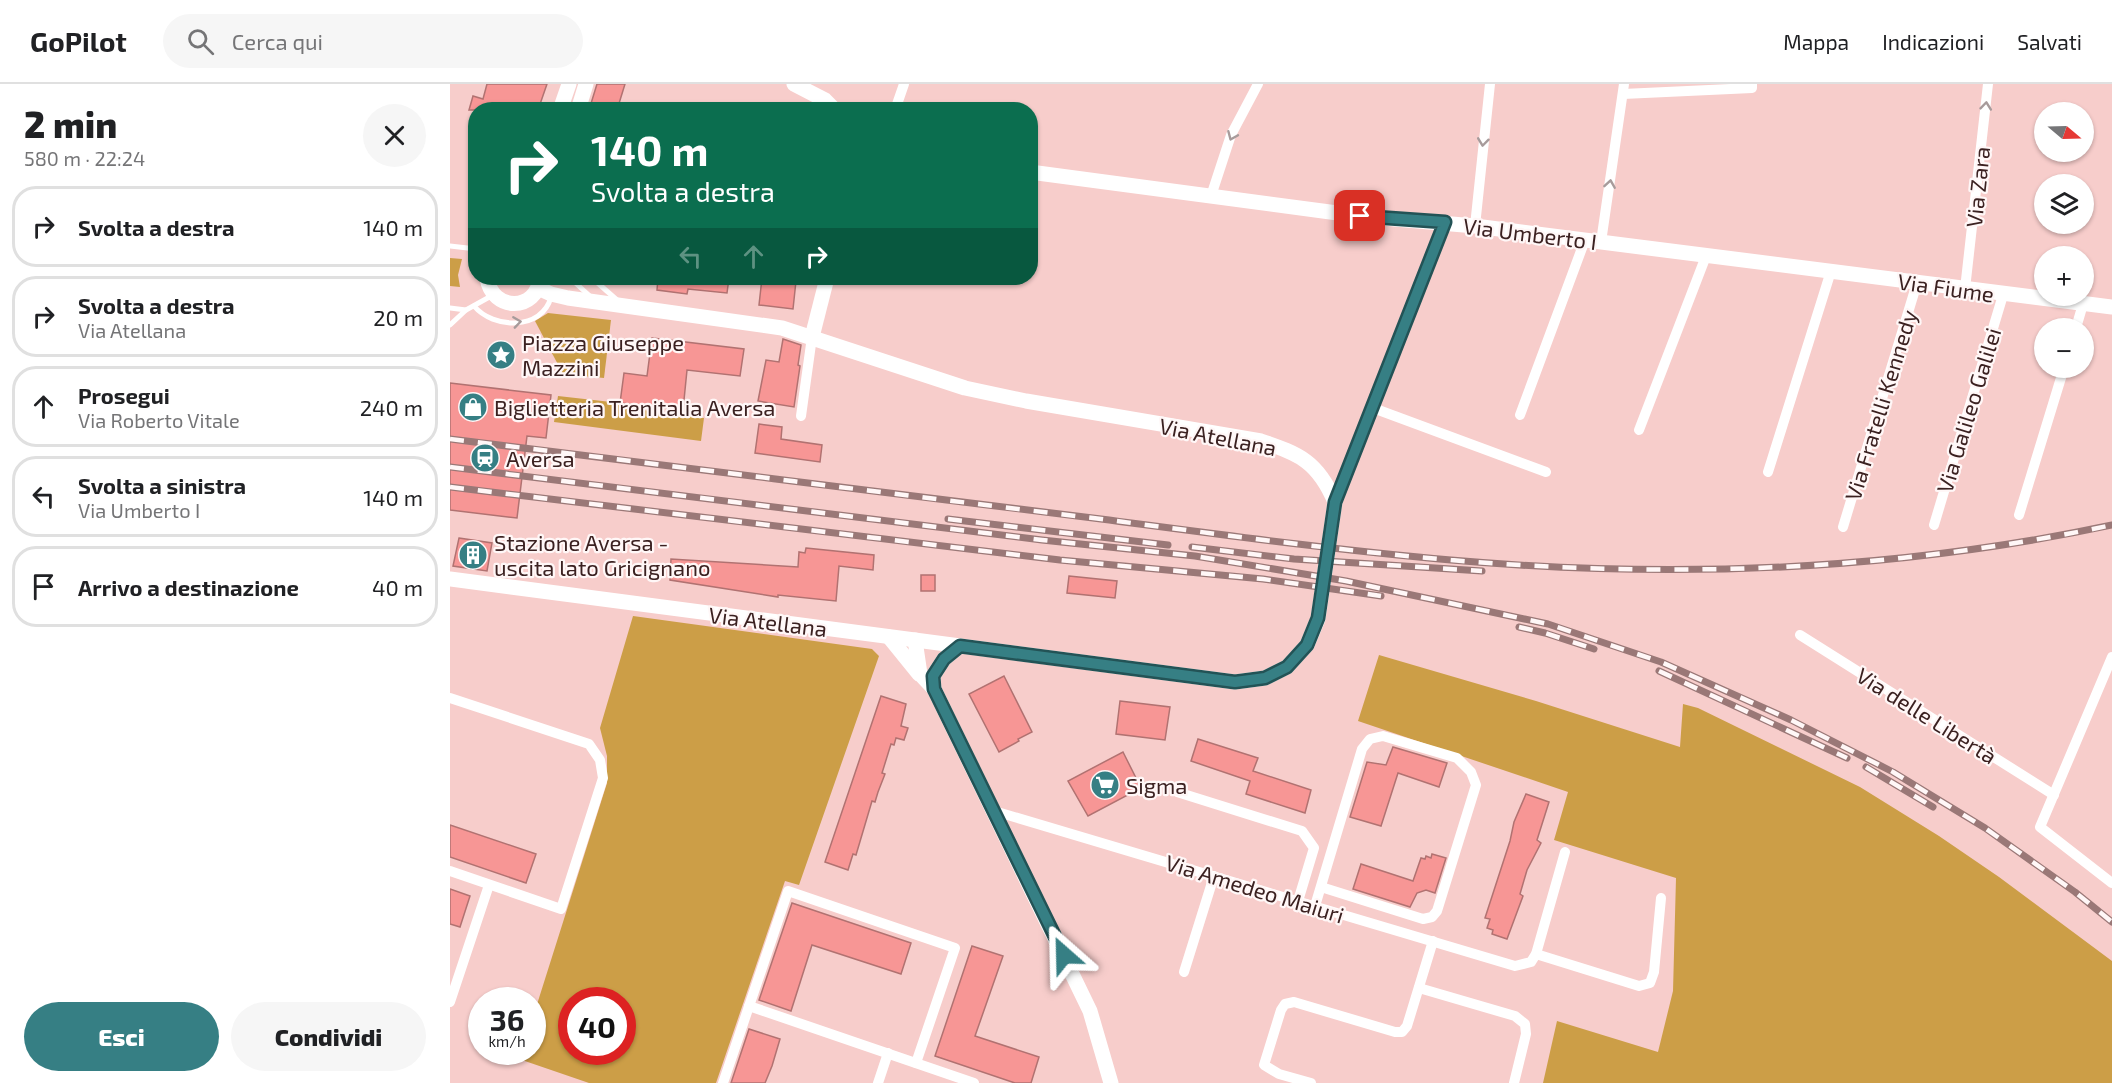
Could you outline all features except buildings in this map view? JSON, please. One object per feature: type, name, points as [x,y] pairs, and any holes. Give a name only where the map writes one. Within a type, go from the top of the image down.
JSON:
[{"type":"main road","points":[[563,102],[569,84]]},
{"type":"main road","points":[[580,102],[586,84]]},
{"type":"main road","points":[[794,84],[827,102]]},
{"type":"main road","name":"Via Umberto I","points":[[1038,173],[1360,216],[1445,222],[1780,265]]},
{"type":"main road","name":"Via Fiume","points":[[1780,265],[2034,298]]},
{"type":"main road","points":[[488,285],[493,295],[508,304],[526,301],[543,286]]},
{"type":"main road","points":[[812,337],[825,285]]},
{"type":"main road","name":"Via Atellana","points":[[450,579],[1235,682],[1265,678],[1287,667],[1307,645],[1318,618],[1335,502],[1317,469],[1293,452],[1261,441],[1026,401],[964,388],[782,328],[598,303],[543,286]]},
{"type":"main road","name":"Via Fiume","points":[[2094,305],[2112,307]]},
{"type":"main road","points":[[889,637],[929,680]]},
{"type":"main road","points":[[915,640],[929,680],[1090,1011],[1111,1083]]},
{"type":"main road","points":[[929,680],[934,642]]},
{"type":"main road","points":[[929,680],[944,659],[960,646]]},
{"type":"street","points":[[898,102],[904,84]]},
{"type":"street","points":[[1211,196],[1231,135],[1258,84]]},
{"type":"street","points":[[1475,226],[1490,84]]},
{"type":"street","points":[[1601,242],[1623,89],[1752,88],[1752,84]]},
{"type":"street","name":"Via Zara","points":[[1965,289],[1988,84]]},
{"type":"street","points":[[1335,502],[1445,222]]},
{"type":"street","points":[[1520,415],[1585,240]]},
{"type":"street","points":[[1639,430],[1706,256]]},
{"type":"street","points":[[1768,472],[1831,271]]},
{"type":"street","name":"Via Fratelli Kennedy","points":[[1843,527],[1917,283]]},
{"type":"street","name":"Via Galileo Galilei","points":[[1934,525],[2003,295]]},
{"type":"street","points":[[801,416],[812,337]]},
{"type":"street","points":[[2019,515],[2061,378]]},
{"type":"street","points":[[1373,408],[1546,472]]},
{"type":"street","name":"Via delle Libertà","points":[[1800,635],[2054,795]]},
{"type":"street","points":[[2112,657],[2040,827],[2112,883]]},
{"type":"street","points":[[450,698],[590,744],[600,760],[603,778],[561,909],[450,871]]},
{"type":"street","points":[[1315,906],[1362,749],[1370,739],[1383,736],[1457,758],[1471,772],[1476,785],[1437,911],[1432,917],[1423,919],[1321,887]]},
{"type":"street","points":[[1177,792],[1302,831],[1314,848],[1298,901]]},
{"type":"street","name":"Via Amedeo Maiuri","points":[[994,811],[1515,966],[1531,962],[1536,954]]},
{"type":"street","points":[[1565,852],[1536,954],[1639,986],[1650,983],[1654,972],[1661,898]]},
{"type":"street","points":[[1184,972],[1214,876]]},
{"type":"street","points":[[450,1002],[489,885]]},
{"type":"street","points":[[723,1083],[788,891],[955,948],[916,1063]]},
{"type":"street","points":[[1311,1083],[1279,1074],[1264,1065],[1281,1010],[1285,1004],[1294,1002],[1395,1032],[1402,1032],[1407,1026],[1432,941]]},
{"type":"street","points":[[1419,988],[1515,1016],[1526,1024],[1526,1034],[1514,1083]]},
{"type":"street","points":[[749,1006],[974,1083]]},
{"type":"street","points":[[878,1083],[888,1053]]},
{"type":"lane","points":[[450,246],[468,248]]},
{"type":"lane","points":[[578,285],[598,303]]},
{"type":"lane","points":[[600,285],[623,305]]},
{"type":"lane","points":[[474,306],[494,320],[509,324],[525,322],[545,310],[543,286]]},
{"type":"lane","points":[[450,325],[466,310],[493,295]]},
{"type":"lane","points":[[450,308],[466,310]]},
{"type":"shaded area","points":[[450,258],[462,259],[458,275],[460,287],[450,286]]},
{"type":"shaded area","points":[[548,313],[611,320],[604,378],[563,374],[535,321]]},
{"type":"shaded area","points":[[558,396],[620,403],[620,407],[704,418],[701,441],[554,422]]},
{"type":"shaded area","points":[[633,616],[872,649],[879,656],[799,885],[785,881],[716,1083],[589,1083],[536,1065],[546,1065],[546,987],[542,987],[607,783],[607,756],[600,728]]},
{"type":"shaded area","points":[[1379,655],[1536,701],[1680,747],[1683,704],[1698,708],[1860,787],[1939,836],[1999,877],[2112,961],[2112,1083],[1543,1083],[1557,1021],[1658,1052],[1673,991],[1676,878],[1554,840],[1568,792],[1358,721]]},
{"type":"railway","points":[[450,439],[1319,547],[1534,566],[1617,569],[1783,567],[1948,553],[2112,525]]},
{"type":"railway","points":[[450,467],[1042,540],[1195,556],[1346,581],[1548,624],[1661,662],[1791,720],[1893,772],[1985,828],[2075,892],[2112,922]]},
{"type":"railway","points":[[450,487],[1060,560],[1263,579],[1381,596]]},
{"type":"railway","points":[[948,519],[1168,545]]},
{"type":"railway","points":[[1192,547],[1294,559],[1482,571]]},
{"type":"railway","points":[[1519,627],[1594,649]]},
{"type":"railway","points":[[1659,671],[1847,758]]},
{"type":"railway","points":[[1866,767],[1933,807]]},
{"type":"place","name":"Piazza Giuseppe Mazzini","points":[[501,355]]},
{"type":"place","name":"Biglietteria Trenitalia Aversa","points":[[473,407]]},
{"type":"place","name":"Aversa","points":[[485,458]]},
{"type":"place","name":"Stazione Aversa - uscita lato Gricignano","points":[[473,555]]},
{"type":"place","name":"Sigma","points":[[1105,785]]},
{"type":"route","points":[[1064,955],[934,689],[933,676],[944,659],[960,646],[1235,682],[1265,678],[1287,667],[1307,645],[1318,618],[1335,502],[1445,222],[1360,216]]}]
